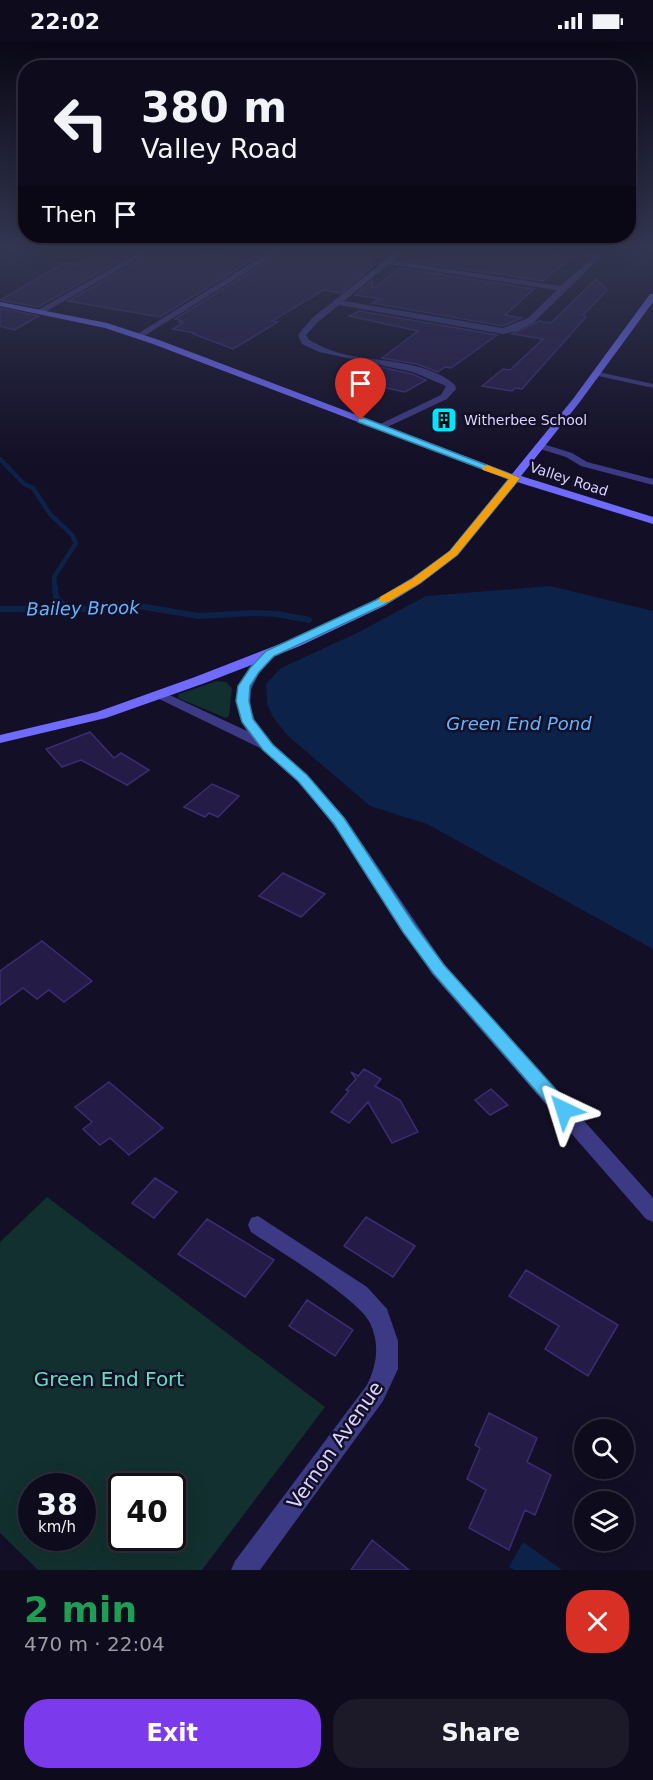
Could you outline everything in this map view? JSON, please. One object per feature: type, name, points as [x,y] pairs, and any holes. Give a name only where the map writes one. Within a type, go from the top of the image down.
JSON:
[{"type":"main road","name":"Valley Road","points":[[64,316],[138,336],[515,478],[653,521]]},
{"type":"main road","points":[[0,739],[101,715],[270,653],[380,603],[416,581],[454,553],[640,316]]},
{"type":"street","points":[[138,336],[170,316]]},
{"type":"street","points":[[320,316],[302,335],[305,342],[327,353],[422,373],[450,385],[451,389],[444,397],[381,427]]},
{"type":"street","points":[[420,316],[503,331],[519,329],[535,316]]},
{"type":"street","points":[[270,653],[254,670],[244,686],[243,701],[247,719],[268,747],[302,778],[339,821],[408,928],[438,969],[653,1213]]},
{"type":"street","points":[[158,695],[268,747]]},
{"type":"street","name":"Vernon Avenue","points":[[244,1570],[375,1393],[387,1369],[387,1341],[379,1316],[359,1294],[258,1225]]},
{"type":"lane","points":[[597,373],[653,386]]},
{"type":"lane","points":[[540,446],[569,454],[584,464],[653,482]]},
{"type":"green space","points":[[217,681],[226,682],[232,688],[229,716],[226,718],[178,698],[179,694]]},
{"type":"green space","name":"Green End Fort","points":[[47,1197],[325,1407],[202,1570],[38,1570],[18,1551],[96,1551],[96,1473],[18,1473],[18,1551],[0,1533],[0,1242]]},
{"type":"water","name":"Green End Pond","points":[[550,586],[653,611],[653,949],[427,824],[370,806],[287,735],[273,717],[267,704],[266,684],[281,668],[359,632],[426,596]]},
{"type":"water","points":[[523,1542],[562,1570],[514,1570],[509,1567]]},
{"type":"building","points":[[0,316],[38,316],[14,330],[0,326]]},
{"type":"building","points":[[179,316],[280,316],[272,321],[278,322],[233,349],[193,334],[195,333],[173,329],[183,323],[175,319]]},
{"type":"building","points":[[350,316],[390,316],[497,335],[451,368],[445,367],[438,372],[417,364],[382,358],[418,331]]},
{"type":"building","points":[[448,316],[522,318],[503,326]]},
{"type":"building","points":[[558,316],[586,317],[522,389],[515,388],[512,391],[482,386],[503,369],[510,370],[543,339],[512,334],[539,321],[551,323]]},
{"type":"building","points":[[371,365],[412,374],[426,380],[405,392],[367,384],[362,372]]},
{"type":"building","points":[[90,732],[114,758],[121,753],[149,770],[127,785],[81,760],[62,767],[46,749]]},
{"type":"building","points":[[212,784],[239,796],[218,817],[209,813],[205,817],[184,807]]},
{"type":"building","points":[[283,873],[325,894],[301,917],[259,896]]},
{"type":"building","points":[[42,941],[92,981],[64,1002],[49,990],[37,999],[23,988],[0,1005],[0,971]]},
{"type":"building","points":[[364,1069],[381,1079],[375,1086],[400,1100],[418,1132],[392,1143],[368,1102],[349,1123],[331,1112],[356,1079],[351,1072],[358,1076]]},
{"type":"building","points":[[109,1082],[163,1128],[129,1155],[110,1138],[100,1145],[83,1129],[92,1122],[75,1107]]},
{"type":"building","points":[[491,1089],[508,1105],[490,1115],[475,1100]]},
{"type":"building","points":[[155,1178],[177,1192],[154,1218],[132,1203]]},
{"type":"building","points":[[366,1217],[415,1246],[393,1277],[344,1246]]},
{"type":"building","points":[[207,1219],[274,1260],[245,1297],[178,1254]]},
{"type":"building","points":[[526,1270],[618,1325],[588,1376],[545,1349],[559,1326],[509,1296]]},
{"type":"building","points":[[307,1300],[353,1330],[335,1356],[289,1326]]},
{"type":"building","points":[[489,1413],[537,1438],[527,1462],[551,1475],[535,1515],[525,1510],[509,1550],[469,1528],[486,1490],[467,1479],[480,1448],[475,1445]]},
{"type":"building","points":[[372,1540],[409,1570],[351,1570]]},
{"type":"waterway","points":[[0,459],[24,484],[33,488],[50,514],[72,535],[76,543],[54,577],[55,589]]},
{"type":"waterway","points":[[55,588],[56,597],[68,609]]},
{"type":"waterway","name":"Bailey Brook","points":[[68,609],[106,609],[133,605],[199,616],[253,613],[277,614],[309,620]]},
{"type":"waterway","name":"Bailey Brook","points":[[0,609],[68,609]]},
{"type":"slow traffic","points":[[384,600],[416,581],[454,553],[515,478],[487,468]]},
{"type":"place","name":"Witherbee School","points":[[444,420]]},
{"type":"route","points":[[361,420],[515,478],[454,553],[416,581],[380,603],[270,653],[254,670],[244,686],[243,701],[247,719],[268,747],[302,778],[339,821],[408,928],[438,969],[564,1110]]}]
